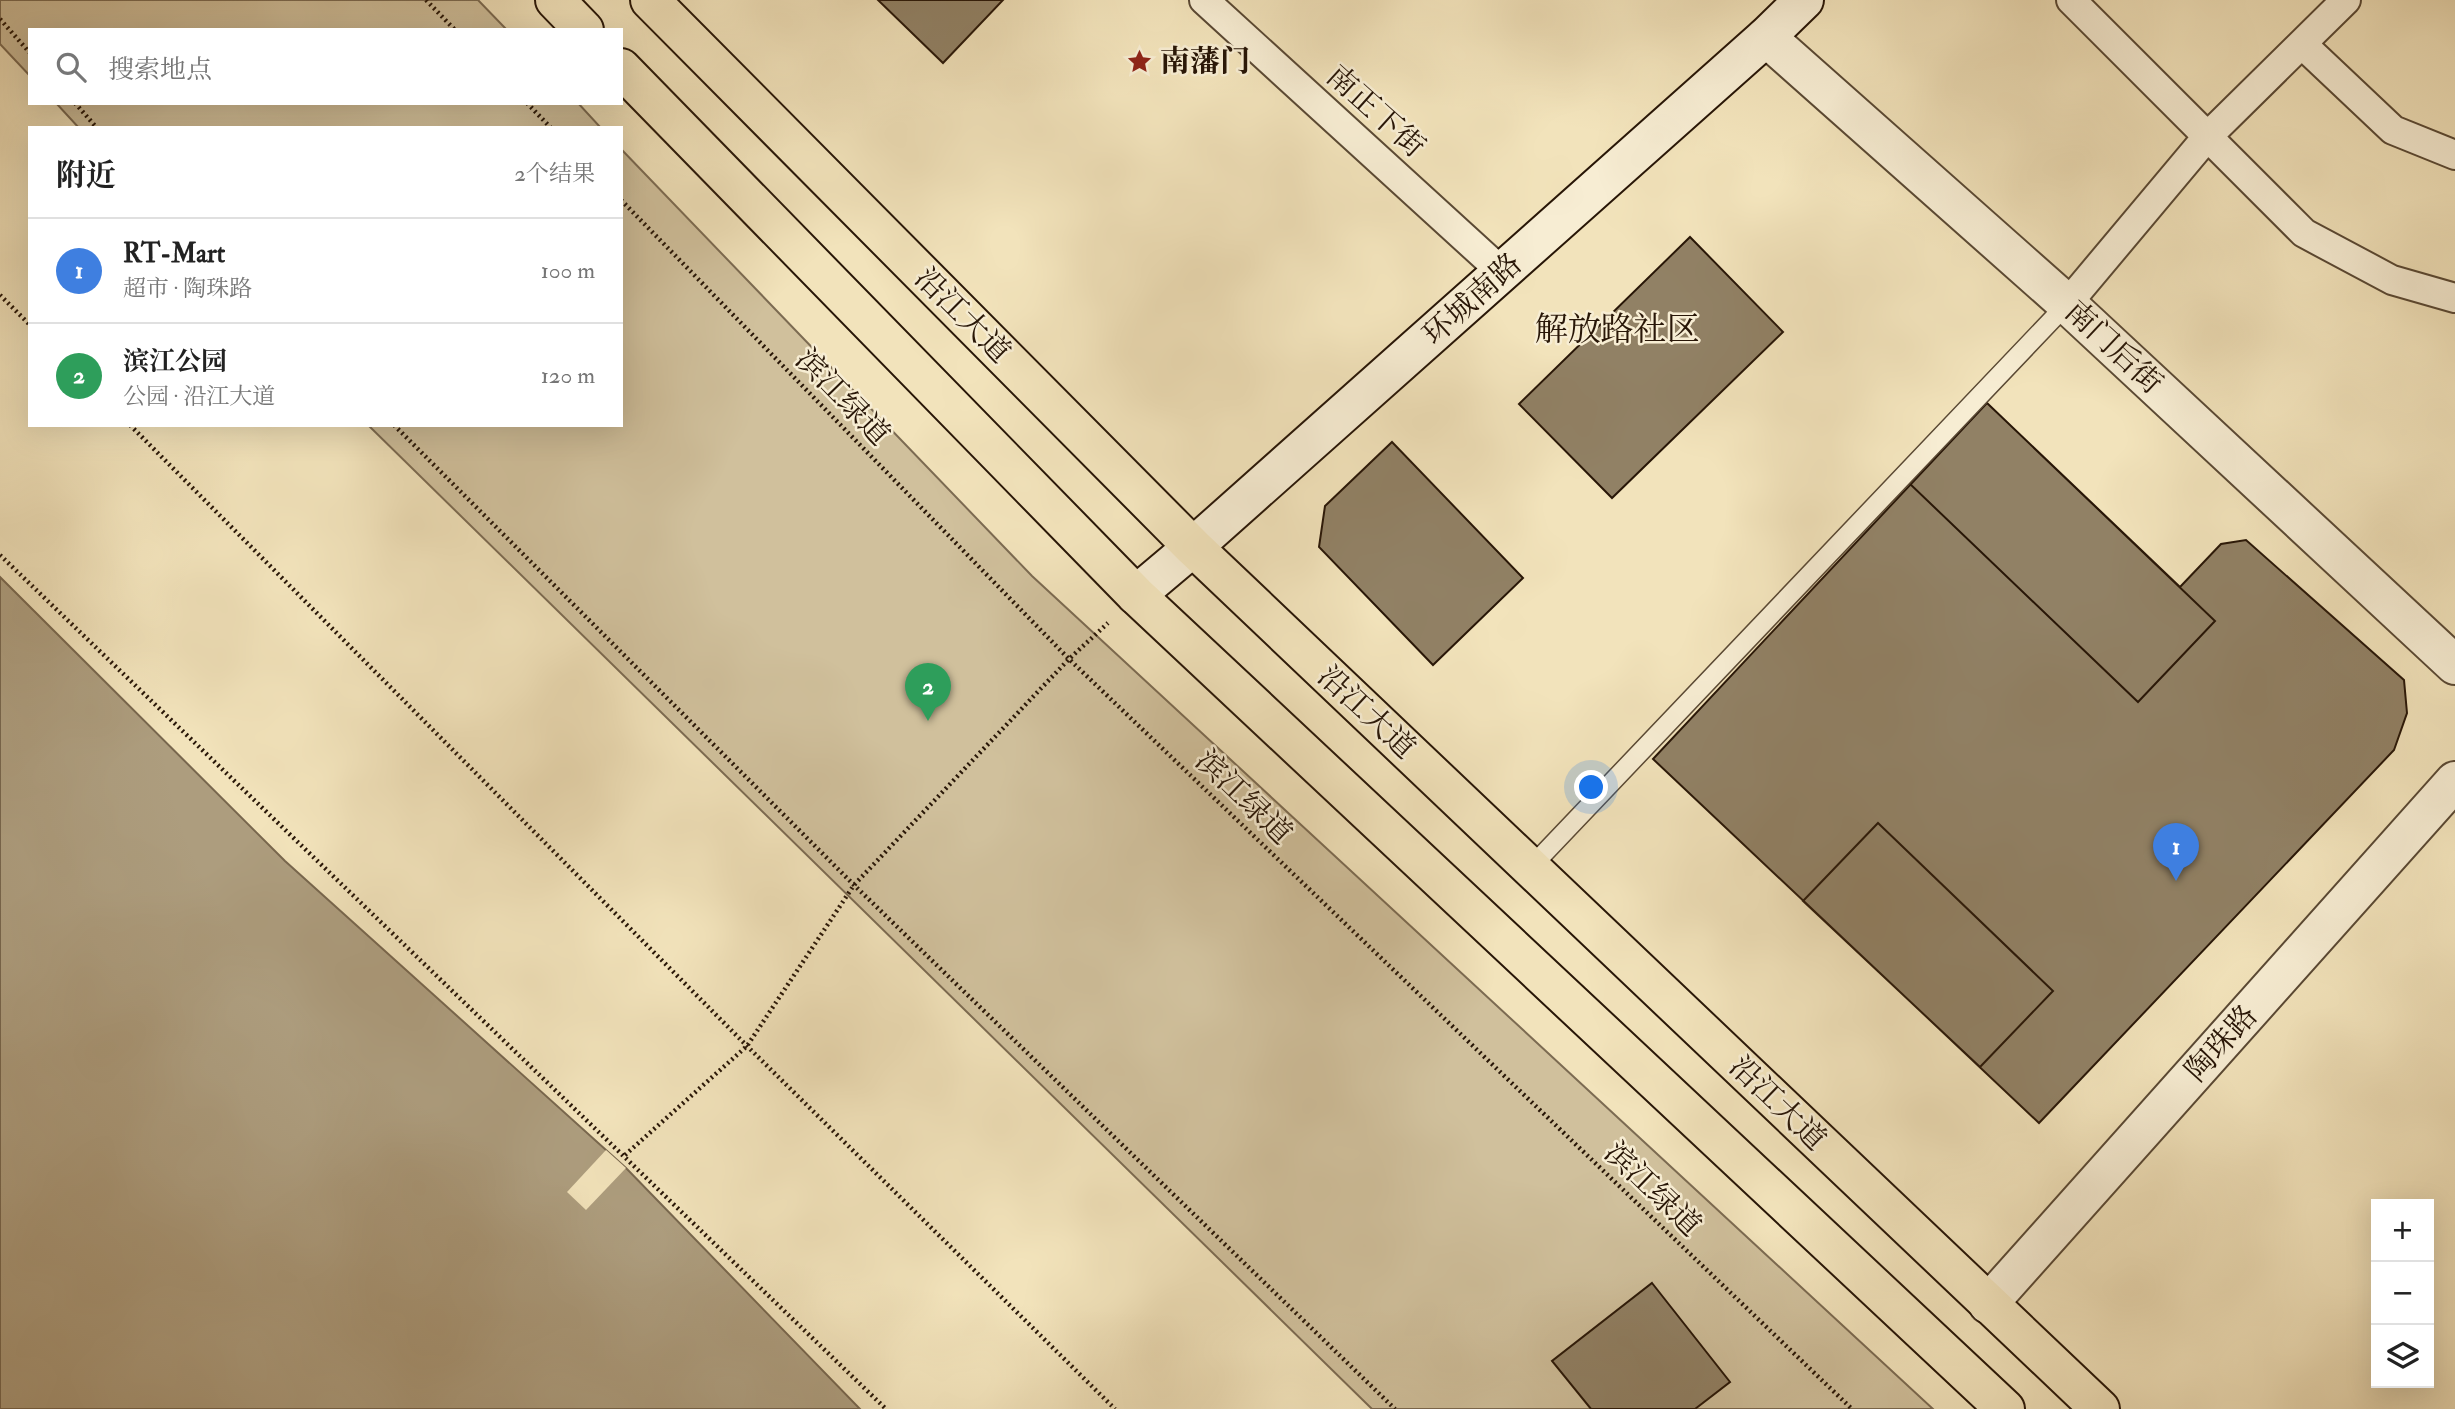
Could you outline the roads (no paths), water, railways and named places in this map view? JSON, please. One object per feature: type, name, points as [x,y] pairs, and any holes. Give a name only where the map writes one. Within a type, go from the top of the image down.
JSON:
[{"type":"main road","points":[[555,0],[582,28]]},
{"type":"main road","name":"沿江大道","points":[[650,0],[1194,547],[2100,1409]]},
{"type":"main road","points":[[623,70],[1136,595],[2005,1409]]},
{"type":"street","name":"南正下街","points":[[1204,0],[1502,272]]},
{"type":"street","name":"环城南路","points":[[1136,595],[1194,547],[1766,37],[1804,0]]},
{"type":"street","points":[[2071,0],[2304,233],[2392,280],[2455,299]]},
{"type":"street","points":[[2067,304],[2207,137],[2346,0]]},
{"type":"street","name":"南门后街","points":[[1766,37],[2067,304],[2455,665]]},
{"type":"street","points":[[2302,45],[2393,130],[2455,155]]},
{"type":"street","name":"陶珠路","points":[[1988,1304],[2455,781]]},
{"type":"lane","points":[[1531,867],[2067,304]]},
{"type":"place","name":"南藩门","points":[[1140,61]]},
{"type":"place","name":"滨江公园","points":[[928,721]]},
{"type":"place","name":"RT-Mart","points":[[2176,881]]},
{"type":"district","name":"解放路社区","points":[[1617,328]]}]
